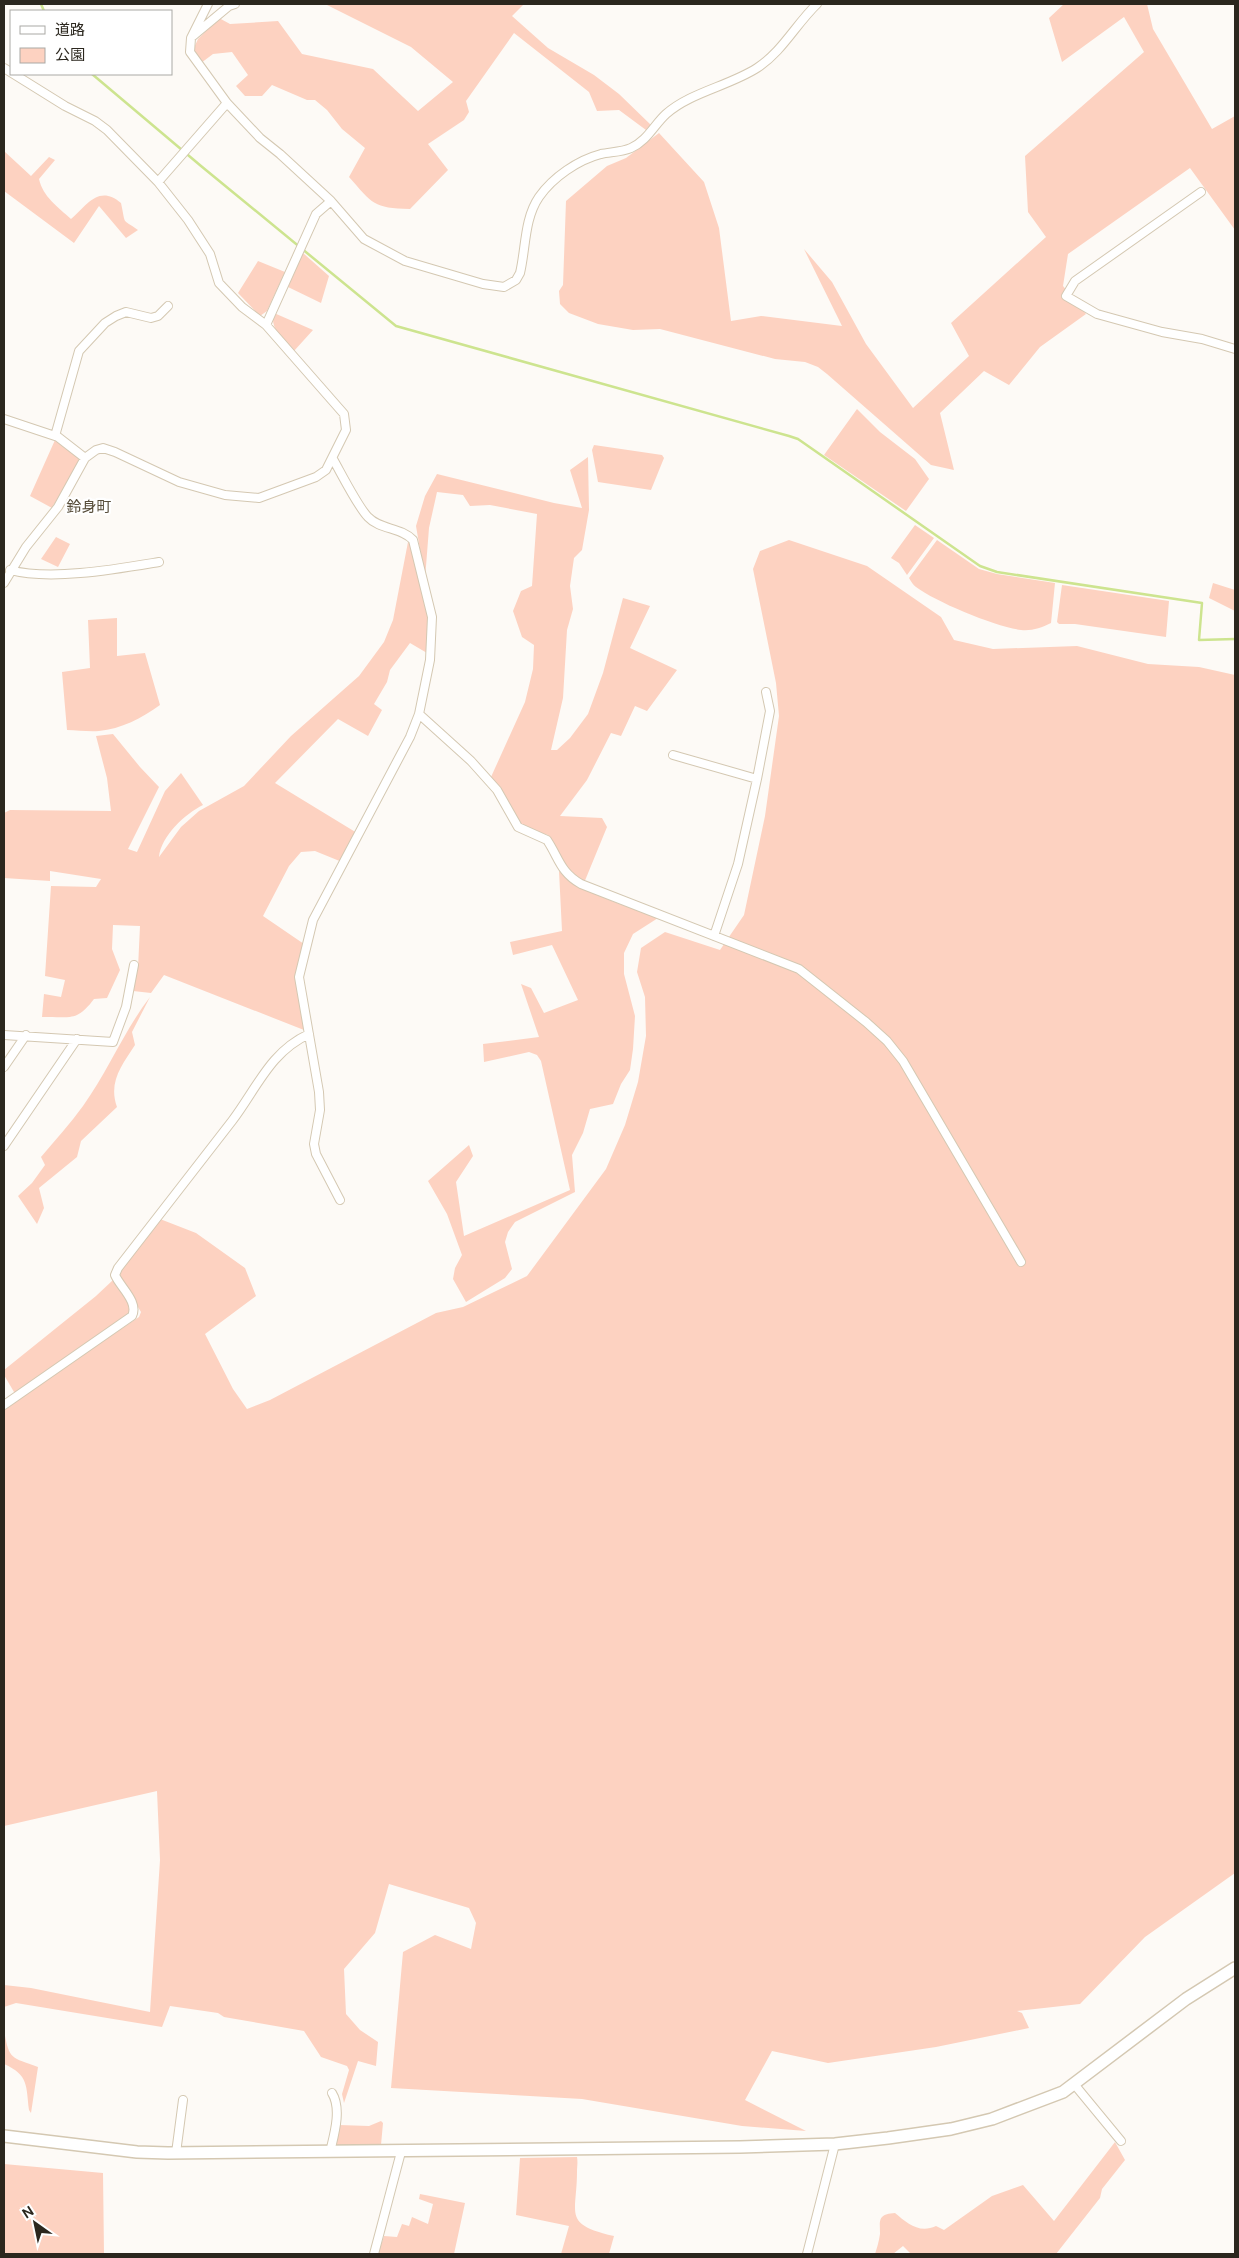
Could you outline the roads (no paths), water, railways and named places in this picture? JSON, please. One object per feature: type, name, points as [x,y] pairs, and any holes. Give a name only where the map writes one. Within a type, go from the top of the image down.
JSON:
[{"type":"street","points":[[208,4],[191,38],[190,52],[227,103],[260,138],[331,200],[364,239],[405,261],[482,284],[504,287],[511,284],[520,274],[532,210],[539,197],[553,181],[586,160],[631,148],[644,139],[665,114],[688,99],[720,87],[760,66],[787,40],[817,4]]},
{"type":"street","points":[[191,38],[229,6],[235,4]]},
{"type":"street","points":[[4,583],[10,570],[58,507],[85,458],[96,450],[108,449],[179,482],[225,495],[259,498],[316,476],[326,470],[346,430],[344,414],[266,325],[242,307],[219,283],[210,254],[188,220],[158,182],[107,130],[95,121],[64,106],[15,75]]},
{"type":"street","points":[[158,182],[227,103]]},
{"type":"street","points":[[1202,192],[1075,281],[1066,296],[1097,314],[1162,332],[1202,339],[1235,349]]},
{"type":"street","points":[[266,325],[316,214],[331,200]]},
{"type":"street","points":[[55,436],[78,351],[105,324],[116,316],[126,312],[151,318],[158,316],[168,306]]},
{"type":"street","points":[[4,419],[55,436],[85,458]]},
{"type":"street","points":[[333,459],[367,517],[378,524],[409,535],[414,540],[432,617],[430,660],[419,714],[410,737],[314,920],[299,977],[320,1110],[314,1144],[340,1200]]},
{"type":"street","points":[[10,570],[22,573],[64,573],[114,569],[160,562]]},
{"type":"street","points":[[714,936],[738,864],[757,779],[770,711],[766,692]]},
{"type":"street","points":[[419,714],[472,761],[497,790],[518,827],[547,840],[561,868],[569,877],[581,884],[799,970],[887,1041],[903,1061],[1021,1262]]},
{"type":"street","points":[[673,755],[757,779]]},
{"type":"street","points":[[4,1035],[113,1042],[126,1007],[134,965]]},
{"type":"street","points":[[4,1405],[132,1316],[134,1308],[132,1302],[115,1274],[118,1268],[240,1110],[270,1065],[294,1041],[309,1034]]},
{"type":"street","points":[[4,1068],[26,1035]]},
{"type":"street","points":[[4,1146],[77,1039]]},
{"type":"street","points":[[4,2136],[137,2152],[176,2153],[401,2152],[835,2144],[888,2138],[959,2127],[992,2119],[1063,2092],[1186,1999],[1235,1968]]},
{"type":"street","points":[[1074,2084],[1121,2142]]},
{"type":"street","points":[[330,2152],[336,2115],[336,2104],[332,2093]]},
{"type":"street","points":[[176,2153],[183,2100]]},
{"type":"street","points":[[807,2254],[835,2144]]},
{"type":"street","points":[[374,2254],[401,2152]]},
{"type":"waterway","points":[[41,4],[44,10]]},
{"type":"waterway","points":[[93,75],[396,326],[798,439],[980,566],[997,572],[1202,603],[1199,640],[1235,639]]},
{"type":"district","name":"鈴身町","points":[[89,507]]}]
